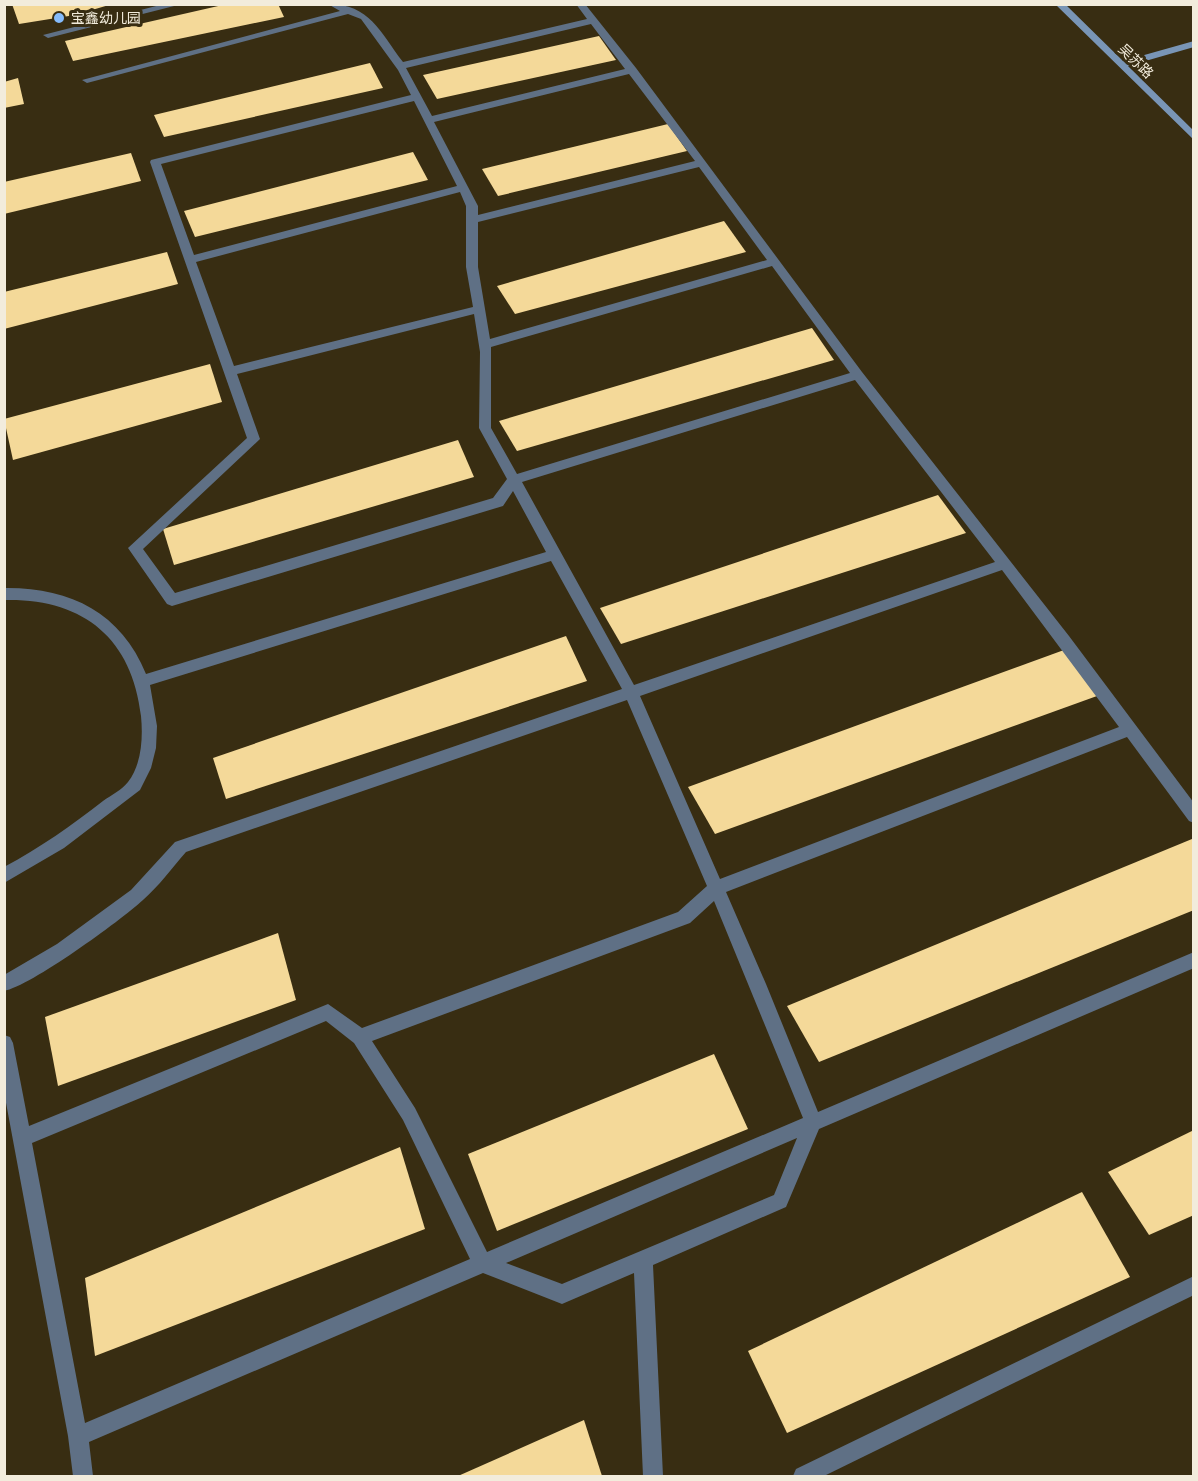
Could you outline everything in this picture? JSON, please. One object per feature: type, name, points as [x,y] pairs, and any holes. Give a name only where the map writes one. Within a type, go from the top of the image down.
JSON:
[{"type":"street","points":[[48,35],[178,4]]},
{"type":"street","points":[[22,1138],[328,1012],[360,1037],[409,1114],[482,1263],[562,1294],[780,1201],[813,1122],[758,984],[631,693],[485,428],[485,345],[472,267],[472,206],[400,66],[364,17],[332,4]]},
{"type":"street","points":[[580,4],[632,70],[858,375],[1005,564],[1194,816]]},
{"type":"street","name":"吴苏路","points":[[1059,4],[1194,136]]},
{"type":"street","points":[[87,80],[349,11]]},
{"type":"street","points":[[400,66],[593,21]]},
{"type":"street","points":[[1121,65],[1194,44]]},
{"type":"street","points":[[428,120],[632,70]]},
{"type":"street","points":[[417,97],[155,162],[254,440],[135,548],[172,600],[498,502],[513,480],[858,375]]},
{"type":"street","points":[[472,220],[700,163]]},
{"type":"street","points":[[190,260],[463,188]]},
{"type":"street","points":[[485,345],[773,262]]},
{"type":"street","points":[[230,372],[480,309]]},
{"type":"street","points":[[142,681],[554,555]]},
{"type":"street","points":[[4,983],[63,950],[138,895],[181,848],[1005,564]]},
{"type":"street","points":[[4,594],[37,594],[77,607],[111,628],[142,681],[150,721],[147,755],[135,786],[66,839],[4,876]]},
{"type":"street","points":[[360,1037],[684,918],[716,888],[1130,729]]},
{"type":"street","points":[[78,1436],[1194,960]]},
{"type":"street","points":[[4,1044],[78,1436],[83,1476]]},
{"type":"street","points":[[643,1259],[653,1476]]},
{"type":"street","points":[[803,1476],[1194,1285]]},
{"type":"building","points":[[12,4],[109,5],[75,15],[19,24]]},
{"type":"building","points":[[227,4],[278,4],[284,17],[73,61],[65,41]]},
{"type":"building","points":[[599,36],[616,60],[437,99],[423,75]]},
{"type":"building","points":[[370,63],[383,88],[164,137],[154,115]]},
{"type":"building","points":[[18,78],[24,104],[4,108],[4,82]]},
{"type":"building","points":[[668,124],[687,151],[498,196],[482,169]]},
{"type":"building","points":[[413,152],[428,180],[195,237],[184,211]]},
{"type":"building","points":[[131,153],[141,181],[4,214],[4,182]]},
{"type":"building","points":[[724,221],[746,252],[515,314],[497,286]]},
{"type":"building","points":[[167,252],[178,284],[4,329],[4,292]]},
{"type":"building","points":[[812,328],[834,360],[517,451],[499,421]]},
{"type":"building","points":[[210,364],[222,402],[13,460],[4,419]]},
{"type":"building","points":[[458,440],[474,477],[174,565],[163,529]]},
{"type":"building","points":[[938,495],[966,533],[621,644],[600,608]]},
{"type":"building","points":[[566,636],[587,681],[226,799],[213,758]]},
{"type":"building","points":[[1064,650],[1097,696],[715,834],[688,787]]},
{"type":"building","points":[[1192,839],[1194,910],[819,1062],[787,1006]]},
{"type":"building","points":[[278,933],[296,1000],[58,1086],[45,1017]]},
{"type":"building","points":[[714,1054],[748,1129],[497,1231],[468,1154]]},
{"type":"building","points":[[1194,1130],[1194,1215],[1149,1235],[1108,1172]]},
{"type":"building","points":[[400,1147],[425,1229],[95,1356],[85,1278]]},
{"type":"building","points":[[1082,1192],[1130,1277],[787,1433],[748,1351]]},
{"type":"building","points":[[584,1420],[602,1476],[458,1476]]},
{"type":"place","name":"宝鑫幼儿园","points":[[59,18]]}]
